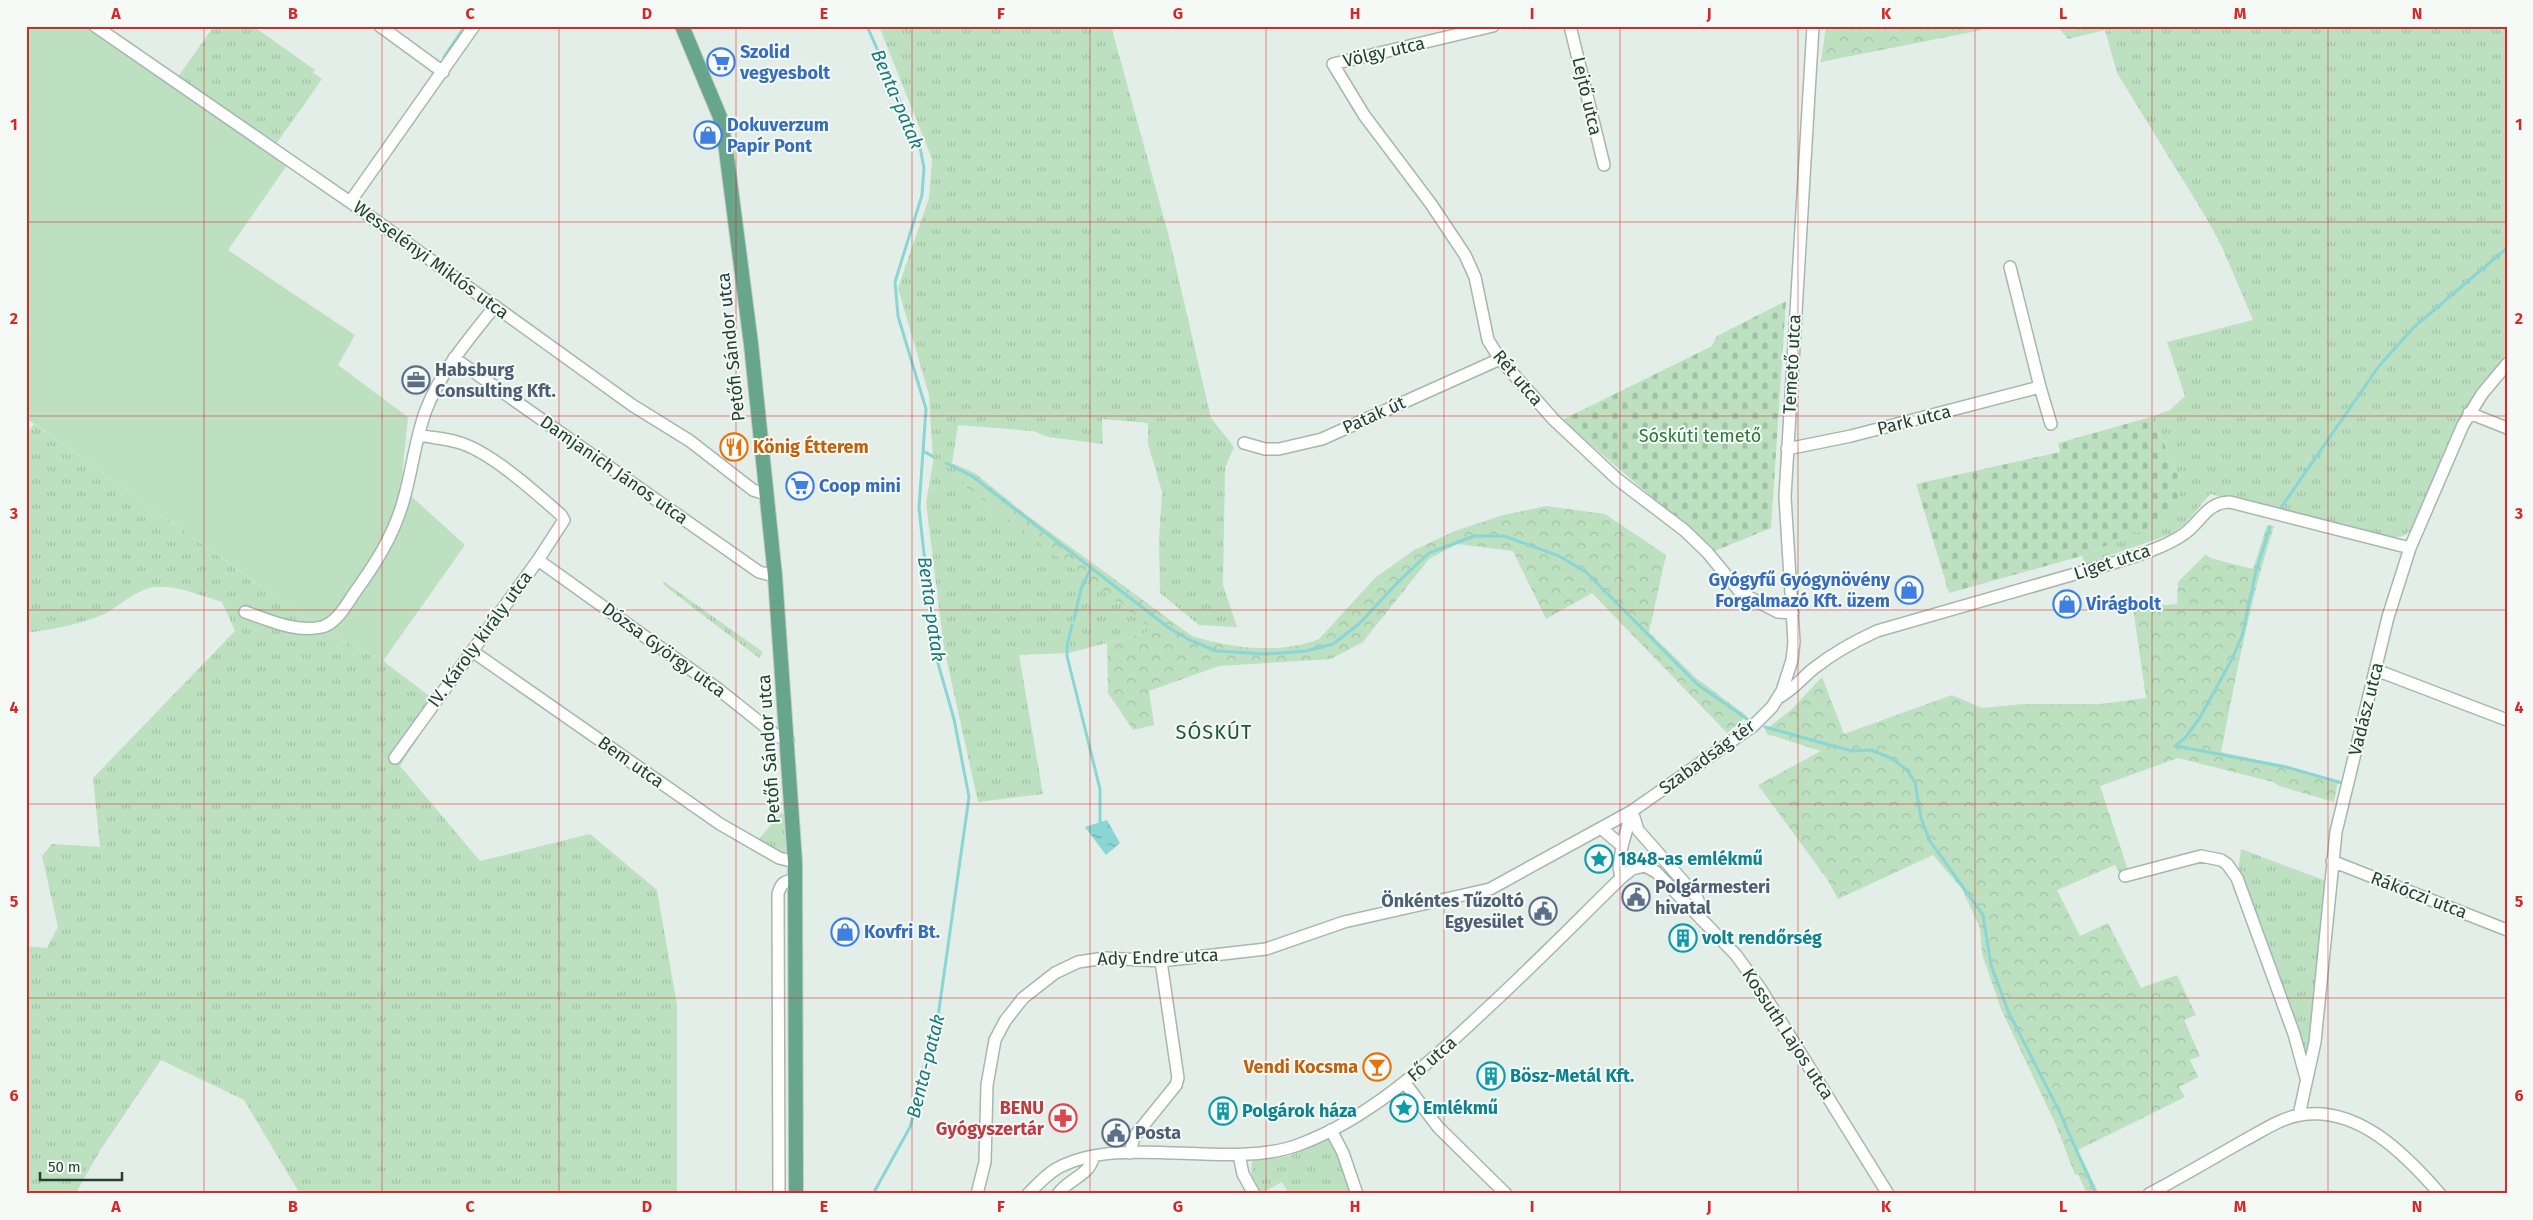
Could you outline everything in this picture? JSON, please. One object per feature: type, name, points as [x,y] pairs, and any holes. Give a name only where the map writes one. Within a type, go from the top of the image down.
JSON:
[{"type":"main road","name":"Petőfi Sándor utca","points":[[682,26],[720,117],[726,150],[751,344],[775,576],[788,740],[795,862],[796,1194]]},
{"type":"street","name":"Wesselényi Miklós utca","points":[[95,26],[350,202],[632,405],[690,441],[753,490],[766,494]]},
{"type":"street","points":[[380,26],[443,72]]},
{"type":"street","points":[[350,202],[474,26]]},
{"type":"street","name":"Völgy utca","points":[[1333,64],[1493,26]]},
{"type":"street","name":"Lejtő utca","points":[[1570,26],[1604,165]]},
{"type":"street","name":"Temető utca","points":[[1778,698],[1792,660],[1793,614],[1786,542],[1785,498],[1813,26]]},
{"type":"street","name":"Rét utca","points":[[1333,64],[1364,115],[1431,204],[1465,255],[1475,277],[1488,340],[1500,359],[1567,434],[1626,487],[1684,530],[1707,552],[1741,593],[1778,612],[1793,614]]},
{"type":"street","points":[[2010,267],[2051,424]]},
{"type":"street","points":[[244,612],[294,628],[306,629],[324,627],[341,614],[378,560],[396,525],[425,413],[436,385],[454,358],[495,306]]},
{"type":"street","name":"Damjanich János utca","points":[[454,358],[760,572],[775,576]]},
{"type":"street","name":"Patak út","points":[[1244,442],[1265,449],[1279,449],[1322,439],[1500,359]]},
{"type":"street","name":"Vadász utca","points":[[2299,1115],[2315,1042],[2336,832],[2388,617],[2410,548],[2469,413],[2507,364]]},
{"type":"street","name":"Park utca","points":[[1787,449],[1850,436],[2040,387]]},
{"type":"street","points":[[2469,413],[2507,428]]},
{"type":"street","name":"IV. Károly király utca","points":[[395,758],[538,560],[564,520],[561,515],[517,477],[468,446],[447,439],[419,435]]},
{"type":"street","name":"Liget utca","points":[[1778,698],[1793,690],[1812,670],[1860,638],[1877,631],[2151,550],[2184,534],[2208,509],[2223,502],[2230,502],[2410,548]]},
{"type":"street","name":"Dózsa György utca","points":[[538,560],[718,689],[777,736],[788,740]]},
{"type":"street","name":"Bem utca","points":[[472,651],[720,824],[779,858],[795,862]]},
{"type":"street","points":[[1792,660],[1812,670]]},
{"type":"street","points":[[2376,670],[2507,720]]},
{"type":"street","name":"Szabadság tér","points":[[1632,811],[1753,726],[1778,698]]},
{"type":"street","points":[[1622,878],[1619,867],[1622,846],[1632,811]]},
{"type":"street","points":[[1632,811],[1638,830],[1696,896],[1700,905],[1701,919]]},
{"type":"street","name":"Ady Endre utca","points":[[977,1194],[985,1162],[985,1110],[989,1066],[1000,1030],[1015,1007],[1035,987],[1056,973],[1078,962],[1105,958],[1160,961],[1266,949],[1344,922],[1490,888],[1632,811]]},
{"type":"street","points":[[1601,828],[1622,846]]},
{"type":"street","name":"Vadász utca","points":[[2125,876],[2201,856],[2214,857],[2232,870],[2243,891],[2294,1034],[2306,1081]]},
{"type":"street","name":"Rákóczi utca","points":[[2332,861],[2507,930]]},
{"type":"street","name":"Kossuth Lajos utca","points":[[1622,878],[1639,866],[1652,868],[1736,955],[1760,988],[1888,1194]]},
{"type":"street","name":"Fő utca","points":[[1028,1194],[1057,1169],[1070,1163],[1093,1158],[1130,1153],[1239,1155],[1282,1150],[1331,1130],[1405,1082],[1505,992],[1622,878]]},
{"type":"street","points":[[779,1194],[778,894],[780,885],[785,881],[795,880]]},
{"type":"street","points":[[1130,1153],[1134,1138],[1176,1085],[1178,1078],[1160,961]]},
{"type":"street","points":[[1405,1082],[1438,1127],[1506,1194]]},
{"type":"street","points":[[2149,1194],[2282,1120],[2299,1115],[2328,1115],[2378,1134],[2408,1158],[2440,1194]]},
{"type":"street","points":[[1331,1130],[1343,1153],[1357,1194]]},
{"type":"street","points":[[1239,1155],[1240,1167],[1252,1191],[1240,1194]]},
{"type":"street","points":[[1058,1194],[1067,1183],[1086,1172],[1091,1166],[1093,1158]]},
{"type":"green space","points":[[26,26],[95,26],[290,161],[228,250],[355,335],[338,365],[408,417],[401,487],[465,545],[383,661],[325,632],[26,418]]},
{"type":"green space","points":[[214,26],[253,26],[315,70],[313,73],[322,79],[274,147],[175,81]]},
{"type":"green space","points":[[879,26],[1111,26],[1168,233],[1211,418],[1234,447],[1225,468],[1223,585],[1237,627],[1199,625],[1160,593],[1159,539],[1162,492],[1148,444],[1148,423],[1102,419],[1103,444],[1048,437],[1033,431],[958,425],[952,463],[967,488],[1155,630],[1069,653],[1019,655],[1043,794],[978,802],[944,648],[926,503],[933,462],[929,395],[898,288],[929,198],[932,159]]},
{"type":"green space","points":[[1826,26],[2002,26],[1821,62]]},
{"type":"green space","points":[[2057,26],[2117,26],[2117,33],[2105,30],[2068,39]]},
{"type":"green space","points":[[2117,26],[2507,26],[2507,358],[2458,422],[2411,531],[2403,536],[2392,538],[2210,494],[2186,523],[2171,534],[2085,564],[2082,556],[2169,519],[2181,479],[2151,417],[2170,410],[2185,396],[2167,342],[2253,320],[2222,247],[2207,219],[2117,73],[2105,30],[2116,33]]},
{"type":"green space","name":"Sóskúti temető","points":[[1786,301],[1771,528],[1715,551],[1562,420],[1712,346],[1717,336]]},
{"type":"green space","points":[[2151,417],[2181,479],[2179,502],[2169,519],[2082,556],[1949,593],[1916,484],[2060,452],[2058,443]]},
{"type":"green space","points":[[34,424],[325,632],[383,661],[440,704],[400,766],[480,861],[590,834],[657,890],[677,1005],[677,1194],[300,1194],[244,1100],[161,1060],[101,1149],[75,1194],[26,1194],[26,946],[47,948],[58,927],[42,856],[52,844],[100,847],[93,778],[235,631],[222,602],[180,589],[155,587],[141,591],[110,611],[85,621],[26,633],[26,434]]},
{"type":"green space","points":[[952,463],[975,473],[1020,510],[1192,636],[1223,644],[1256,648],[1288,647],[1319,639],[1375,578],[1414,550],[1455,531],[1500,516],[1546,506],[1605,514],[1666,555],[1649,632],[1695,677],[1747,716],[1727,733],[1592,593],[1546,619],[1513,551],[1457,544],[1429,559],[1363,642],[1331,659],[1219,666],[1149,691],[1154,725],[1133,730],[1108,693],[1107,643],[1154,630],[967,488]]},
{"type":"green space","points":[[2267,525],[2274,526],[2251,610],[2221,752],[2287,766],[2305,773],[2338,781],[2334,802],[2279,786],[2273,782],[2178,758],[2100,786],[2128,870],[2120,874],[2115,865],[2057,890],[2080,936],[2108,923],[2141,988],[2177,975],[2196,1015],[2184,1020],[2200,1056],[2190,1060],[2198,1077],[2179,1087],[2185,1097],[2078,1150],[2099,1194],[2087,1194],[2078,1174],[2075,1175],[2056,1125],[2001,1009],[1982,954],[1980,928],[1962,889],[1933,855],[1838,899],[1827,879],[1758,785],[1821,751],[1767,734],[1765,730],[1791,710],[1822,677],[1844,734],[1952,695],[1982,708],[2023,704],[2100,704],[2146,698],[2133,608],[2177,604],[2178,582],[2206,554],[2210,558],[2253,569]]},
{"type":"green space","points":[[663,581],[763,652],[759,658],[665,586]]},
{"type":"green space","points":[[781,813],[787,816],[787,851],[782,855],[757,841]]},
{"type":"green space","points":[[2241,849],[2326,881],[2311,1043],[2307,1057],[2238,872]]},
{"type":"green space","points":[[1327,1138],[1333,1144],[1351,1194],[1289,1194],[1282,1182],[1260,1194],[1251,1178],[1252,1161],[1289,1156]]},
{"type":"water","points":[[1107,820],[1120,843],[1106,855],[1085,827]]},
{"type":"waterway","points":[[444,57],[465,26]]},
{"type":"waterway","name":"Benta-patak","points":[[867,26],[920,147],[924,168],[922,195],[895,282],[898,316],[926,409],[919,508],[935,653],[954,719],[969,797],[935,1038],[921,1075],[917,1103],[910,1127],[873,1194]]},
{"type":"waterway","points":[[2280,509],[2379,366],[2414,327],[2507,248]]},
{"type":"waterway","points":[[923,451],[932,456]]},
{"type":"waterway","points":[[946,463],[972,476],[1169,628],[1188,639],[1216,651],[1267,654],[1306,651],[1333,644],[1359,624],[1397,583],[1429,553],[1474,536],[1504,536],[1559,556],[1586,572],[1697,684],[1747,719]]},
{"type":"waterway","points":[[2175,746],[2185,738],[2199,719],[2231,661],[2242,636],[2256,571],[2270,527]]},
{"type":"waterway","points":[[1074,619],[1081,589],[1091,568]]},
{"type":"waterway","points":[[1072,625],[1067,646],[1067,656],[1100,789],[1100,822]]},
{"type":"waterway","points":[[1765,727],[1852,751],[1871,750],[1891,758],[1907,770],[1915,782],[1921,818],[1930,841],[1983,915],[1991,965],[2008,1011],[2059,1111],[2096,1194]]},
{"type":"waterway","points":[[2176,746],[2286,767],[2342,783]]},
{"type":"place","name":"Szolid vegyesbolt","points":[[721,62]]},
{"type":"place","name":"Dokuverzum Papír Pont","points":[[708,135]]},
{"type":"place","name":"Habsburg Consulting Kft.","points":[[416,380]]},
{"type":"place","name":"König Étterem","points":[[734,447]]},
{"type":"place","name":"Coop mini","points":[[800,486]]},
{"type":"place","name":"Gyógyfű Gyógynövény Forgalmazó Kft. üzem","points":[[1909,590]]},
{"type":"place","name":"Virágbolt","points":[[2067,604]]},
{"type":"place","name":"1848-as emlékmű","points":[[1599,859]]},
{"type":"place","name":"Polgármesteri hivatal","points":[[1636,897]]},
{"type":"place","name":"Önkéntes Tűzoltó Egyesület","points":[[1543,911]]},
{"type":"place","name":"Kovfri Bt.","points":[[845,932]]},
{"type":"place","name":"volt rendőrség","points":[[1683,938]]},
{"type":"place","name":"Vendi Kocsma","points":[[1377,1067]]},
{"type":"place","name":"Bösz-Metál Kft.","points":[[1491,1076]]},
{"type":"place","name":"Emlékmű","points":[[1404,1108]]},
{"type":"place","name":"Polgárok háza","points":[[1223,1111]]},
{"type":"place","name":"BENU Gyógyszertár","points":[[1063,1118]]},
{"type":"place","name":"Posta","points":[[1116,1133]]},
{"type":"district","name":"SÓSKÚT","points":[[1214,732]]}]
